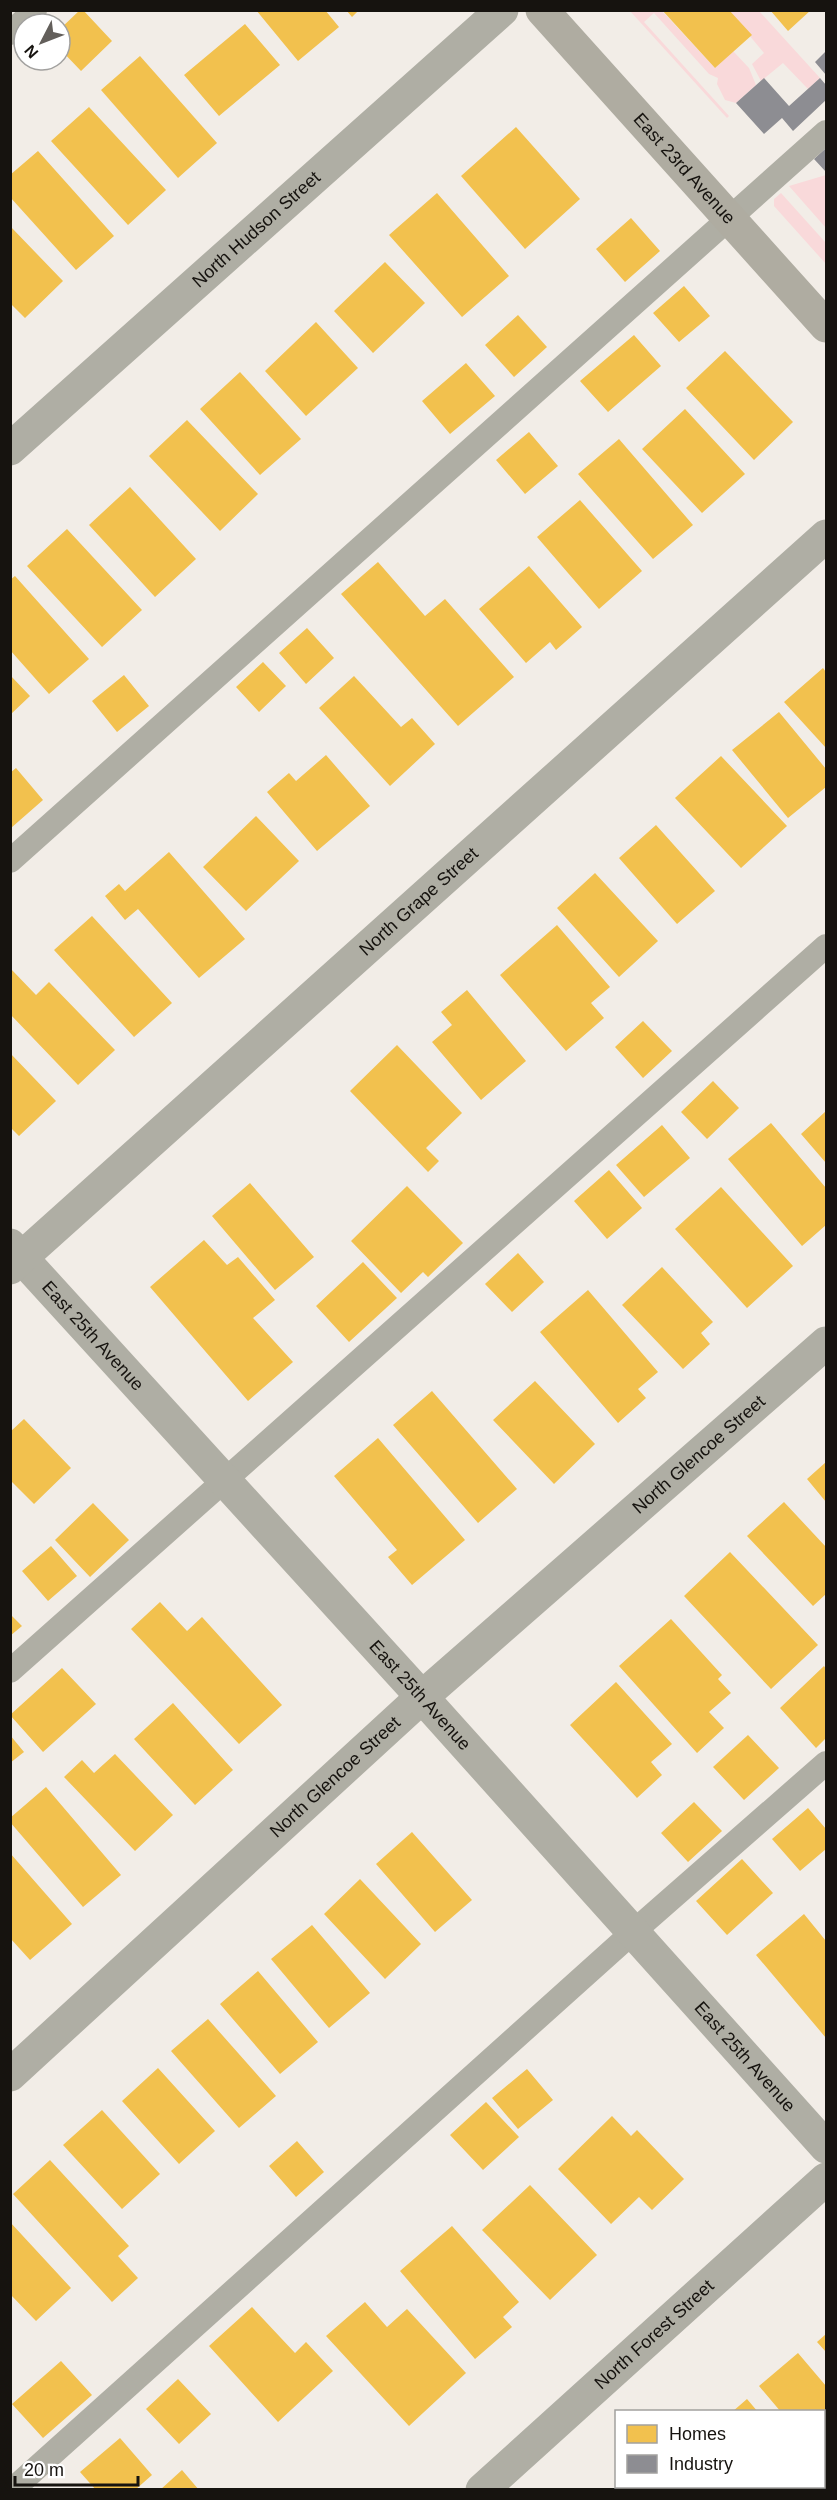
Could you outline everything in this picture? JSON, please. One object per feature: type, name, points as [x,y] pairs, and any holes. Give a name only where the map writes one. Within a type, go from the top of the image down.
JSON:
[{"type":"street","name":"North Hudson Street","points":[[10,449],[502,10]]},
{"type":"street","name":"East 23rd Avenue","points":[[542,10],[826,327]]},
{"type":"street","name":"North Grape Street","points":[[14,1257],[826,536]]},
{"type":"street","name":"East 25th Avenue","points":[[14,1257],[224,1479],[826,2147]]},
{"type":"street","name":"North Glencoe Street","points":[[10,2075],[422,1697],[826,1342]]},
{"type":"street","name":"North Forest Street","points":[[482,2490],[826,2179]]},
{"type":"lane","points":[[10,33],[35,10]]},
{"type":"lane","points":[[10,861],[826,132]]},
{"type":"lane","points":[[10,1671],[826,946]]},
{"type":"lane","points":[[12,2490],[632,1933],[826,1762]]},
{"type":"shaded area","points":[[630,11],[662,11],[715,68],[733,51],[749,68],[756,85],[736,103],[725,100],[717,84],[718,78],[709,74],[654,13],[644,22],[729,116],[727,118]]},
{"type":"shaded area","points":[[729,11],[759,11],[820,78],[808,89],[783,63],[761,81],[752,64],[764,53]]},
{"type":"shaded area","points":[[826,175],[826,228],[789,186]]},
{"type":"shaded area","points":[[781,193],[826,243],[826,264],[774,206],[774,199]]},
{"type":"building: Homes","points":[[83,10],[112,41],[81,71],[72,62],[72,18]]},
{"type":"building: Homes","points":[[256,10],[325,10],[339,27],[298,61]]},
{"type":"building: Homes","points":[[346,10],[359,10],[352,17]]},
{"type":"building: Homes","points":[[662,10],[729,10],[752,35],[715,68]]},
{"type":"building: Homes","points":[[770,10],[811,10],[788,31]]},
{"type":"building: Homes","points":[[245,24],[280,65],[219,116],[184,75]]},
{"type":"building: Homes","points":[[140,56],[217,143],[178,178],[101,90]]},
{"type":"building: Homes","points":[[89,107],[166,190],[128,225],[51,141]]},
{"type":"building: Homes","points":[[516,127],[580,199],[525,249],[461,176]]},
{"type":"building: Homes","points":[[38,151],[114,236],[76,270],[10,197],[10,175]]},
{"type":"building: Homes","points":[[437,193],[509,276],[462,317],[389,235]]},
{"type":"building: Homes","points":[[631,218],[660,251],[625,282],[596,249]]},
{"type":"building: Homes","points":[[10,226],[63,281],[25,318],[10,303]]},
{"type":"building: Homes","points":[[385,262],[425,303],[373,353],[334,311]]},
{"type":"building: Homes","points":[[684,286],[710,316],[679,342],[653,313]]},
{"type":"building: Homes","points":[[518,315],[547,347],[514,377],[485,345]]},
{"type":"building: Homes","points":[[316,322],[358,368],[306,416],[265,371]]},
{"type":"building: Homes","points":[[634,335],[661,366],[608,412],[580,381]]},
{"type":"building: Homes","points":[[725,351],[793,422],[754,460],[686,388]]},
{"type":"building: Homes","points":[[466,363],[495,396],[450,434],[422,401]]},
{"type":"building: Homes","points":[[240,372],[301,439],[260,475],[200,409]]},
{"type":"building: Homes","points":[[685,409],[745,474],[702,513],[642,449]]},
{"type":"building: Homes","points":[[187,420],[258,494],[220,531],[149,456]]},
{"type":"building: Homes","points":[[529,432],[558,466],[525,494],[496,460]]},
{"type":"building: Homes","points":[[619,439],[693,525],[653,559],[578,474]]},
{"type":"building: Homes","points":[[130,487],[196,559],[155,597],[89,525]]},
{"type":"building: Homes","points":[[580,500],[642,571],[599,609],[537,537]]},
{"type":"building: Homes","points":[[67,529],[142,610],[102,647],[27,566]]},
{"type":"building: Homes","points":[[378,562],[425,616],[445,599],[514,677],[458,726],[341,594]]},
{"type":"building: Homes","points":[[529,566],[582,627],[556,650],[550,642],[526,663],[479,609]]},
{"type":"building: Homes","points":[[15,576],[89,659],[49,694],[10,650],[10,580]]},
{"type":"building: Homes","points":[[307,628],[334,658],[306,684],[279,653]]},
{"type":"building: Homes","points":[[263,662],[286,686],[259,712],[236,687]]},
{"type":"building: Homes","points":[[823,668],[826,672],[826,748],[784,702]]},
{"type":"building: Homes","points":[[10,675],[30,696],[10,715]]},
{"type":"building: Homes","points":[[124,675],[149,706],[117,732],[92,701]]},
{"type":"building: Homes","points":[[354,676],[401,727],[412,718],[435,744],[390,786],[319,708]]},
{"type":"building: Homes","points":[[779,712],[826,769],[826,787],[788,818],[732,750]]},
{"type":"building: Homes","points":[[326,755],[370,806],[317,851],[267,792],[289,773],[296,781]]},
{"type":"building: Homes","points":[[721,756],[787,826],[741,868],[675,798]]},
{"type":"building: Homes","points":[[16,768],[43,800],[11,828],[10,773]]},
{"type":"building: Homes","points":[[256,816],[299,861],[246,911],[203,867]]},
{"type":"building: Homes","points":[[656,825],[715,891],[677,924],[619,858]]},
{"type":"building: Homes","points":[[169,852],[245,939],[199,978],[138,909],[125,920],[105,896],[119,884],[125,891]]},
{"type":"building: Homes","points":[[595,873],[658,941],[619,977],[557,908]]},
{"type":"building: Homes","points":[[92,916],[172,1003],[134,1037],[54,950]]},
{"type":"building: Homes","points":[[557,925],[610,987],[591,1003],[604,1018],[566,1051],[500,975]]},
{"type":"building: Homes","points":[[10,968],[36,995],[49,982],[115,1050],[78,1085],[10,1014]]},
{"type":"building: Homes","points":[[467,990],[526,1061],[481,1100],[432,1042],[452,1025],[441,1012]]},
{"type":"building: Homes","points":[[643,1021],[672,1051],[643,1078],[615,1047]]},
{"type":"building: Homes","points":[[397,1045],[462,1113],[426,1148],[439,1161],[428,1172],[350,1091]]},
{"type":"building: Homes","points":[[10,1053],[56,1101],[19,1136],[10,1127]]},
{"type":"building: Homes","points":[[713,1081],[739,1108],[707,1139],[681,1112]]},
{"type":"building: Homes","points":[[826,1111],[826,1163],[801,1134]]},
{"type":"building: Homes","points":[[771,1123],[826,1188],[826,1225],[802,1246],[728,1159]]},
{"type":"building: Homes","points":[[662,1125],[690,1158],[644,1197],[616,1165]]},
{"type":"building: Homes","points":[[609,1170],[642,1208],[607,1239],[574,1201]]},
{"type":"building: Homes","points":[[250,1183],[314,1257],[275,1290],[212,1216]]},
{"type":"building: Homes","points":[[407,1186],[463,1243],[428,1277],[423,1272],[401,1293],[351,1241]]},
{"type":"building: Homes","points":[[721,1187],[793,1266],[747,1308],[675,1229]]},
{"type":"building: Homes","points":[[204,1240],[227,1265],[238,1257],[275,1300],[253,1318],[293,1362],[248,1401],[150,1287]]},
{"type":"building: Homes","points":[[518,1253],[544,1282],[512,1312],[485,1284]]},
{"type":"building: Homes","points":[[363,1262],[397,1298],[349,1342],[316,1306]]},
{"type":"building: Homes","points":[[662,1267],[713,1322],[701,1333],[710,1344],[683,1369],[622,1305]]},
{"type":"building: Homes","points":[[588,1290],[658,1372],[638,1389],[646,1398],[618,1423],[540,1332]]},
{"type":"building: Homes","points":[[535,1381],[595,1444],[554,1484],[493,1420]]},
{"type":"building: Homes","points":[[432,1391],[517,1489],[478,1523],[393,1425]]},
{"type":"building: Homes","points":[[24,1419],[71,1468],[34,1504],[10,1480],[10,1432]]},
{"type":"building: Homes","points":[[378,1438],[465,1540],[412,1585],[388,1557],[397,1550],[334,1476]]},
{"type":"building: Homes","points":[[826,1462],[826,1502],[807,1479]]},
{"type":"building: Homes","points":[[784,1502],[826,1547],[826,1594],[813,1606],[747,1536]]},
{"type":"building: Homes","points":[[93,1503],[129,1540],[90,1577],[55,1540]]},
{"type":"building: Homes","points":[[51,1546],[77,1576],[48,1601],[22,1571]]},
{"type":"building: Homes","points":[[730,1552],[818,1645],[771,1689],[684,1596]]},
{"type":"building: Homes","points":[[160,1602],[187,1631],[202,1617],[282,1705],[239,1744],[131,1629]]},
{"type":"building: Homes","points":[[10,1614],[22,1626],[10,1636]]},
{"type":"building: Homes","points":[[671,1619],[722,1675],[718,1679],[731,1693],[709,1712],[724,1728],[697,1753],[619,1666]]},
{"type":"building: Homes","points":[[824,1666],[826,1669],[826,1738],[816,1748],[780,1708]]},
{"type":"building: Homes","points":[[62,1668],[96,1704],[43,1752],[10,1715]]},
{"type":"building: Homes","points":[[616,1682],[672,1744],[651,1762],[662,1775],[637,1798],[570,1725]]},
{"type":"building: Homes","points":[[173,1703],[233,1770],[195,1805],[134,1739]]},
{"type":"building: Homes","points":[[10,1735],[24,1752],[10,1763]]},
{"type":"building: Homes","points":[[748,1735],[779,1768],[744,1800],[713,1767]]},
{"type":"building: Homes","points":[[115,1754],[173,1815],[135,1851],[64,1777],[82,1760],[94,1773]]},
{"type":"building: Homes","points":[[46,1787],[121,1875],[83,1907],[10,1822],[10,1818]]},
{"type":"building: Homes","points":[[694,1802],[722,1831],[688,1862],[661,1833]]},
{"type":"building: Homes","points":[[808,1808],[826,1829],[826,1849],[800,1871],[772,1839]]},
{"type":"building: Homes","points":[[412,1832],[472,1900],[435,1932],[376,1864]]},
{"type":"building: Homes","points":[[10,1853],[72,1924],[30,1960],[10,1938]]},
{"type":"building: Homes","points":[[742,1859],[773,1893],[727,1935],[696,1901]]},
{"type":"building: Homes","points":[[360,1879],[421,1944],[385,1979],[324,1914]]},
{"type":"building: Homes","points":[[804,1914],[826,1941],[826,2038],[756,1955]]},
{"type":"building: Homes","points":[[312,1925],[370,1993],[329,2028],[271,1959]]},
{"type":"building: Homes","points":[[258,1971],[318,2042],[280,2074],[220,2004]]},
{"type":"building: Homes","points":[[208,2019],[276,2096],[239,2128],[171,2051]]},
{"type":"building: Homes","points":[[158,2068],[215,2131],[179,2164],[122,2101]]},
{"type":"building: Homes","points":[[527,2069],[553,2100],[518,2129],[492,2098]]},
{"type":"building: Homes","points":[[486,2102],[519,2137],[483,2170],[450,2135]]},
{"type":"building: Homes","points":[[102,2110],[160,2174],[122,2209],[63,2145]]},
{"type":"building: Homes","points":[[612,2116],[631,2136],[637,2130],[684,2179],[652,2210],[639,2197],[611,2224],[558,2169]]},
{"type":"building: Homes","points":[[297,2141],[324,2172],[296,2197],[269,2166]]},
{"type":"building: Homes","points":[[50,2160],[129,2246],[118,2256],[138,2278],[112,2302],[13,2194]]},
{"type":"building: Homes","points":[[530,2185],[597,2255],[550,2300],[482,2230]]},
{"type":"building: Homes","points":[[10,2222],[71,2288],[36,2321],[10,2294]]},
{"type":"building: Homes","points":[[452,2226],[519,2302],[503,2317],[512,2327],[475,2359],[400,2271]]},
{"type":"building: Homes","points":[[365,2302],[387,2327],[407,2309],[466,2373],[409,2426],[326,2336]]},
{"type":"building: Homes","points":[[252,2307],[295,2353],[306,2342],[333,2371],[278,2422],[209,2346]]},
{"type":"building: Homes","points":[[826,2334],[826,2352],[817,2342]]},
{"type":"building: Homes","points":[[798,2353],[826,2386],[825,2454],[825,2410],[779,2410],[759,2386]]},
{"type":"building: Homes","points":[[61,2361],[92,2395],[43,2438],[12,2404]]},
{"type":"building: Homes","points":[[178,2379],[211,2414],[179,2444],[146,2409]]},
{"type":"building: Homes","points":[[747,2399],[756,2410],[734,2410]]},
{"type":"building: Homes","points":[[120,2438],[152,2475],[135,2490],[96,2490],[80,2472]]},
{"type":"building: Homes","points":[[182,2470],[199,2490],[160,2490]]},
{"type":"building: Homes","points":[[656,2488],[725,2488],[726,2490],[657,2490]]},
{"type":"building: Homes","points":[[750,2488],[790,2488],[788,2490],[752,2490]]},
{"type":"building: Industry","points":[[826,51],[826,75],[815,62]]},
{"type":"building: Industry","points":[[764,78],[789,106],[820,78],[826,85],[826,100],[793,131],[782,118],[764,134],[736,103]]},
{"type":"building: Industry","points":[[826,148],[826,172],[814,159]]}]
